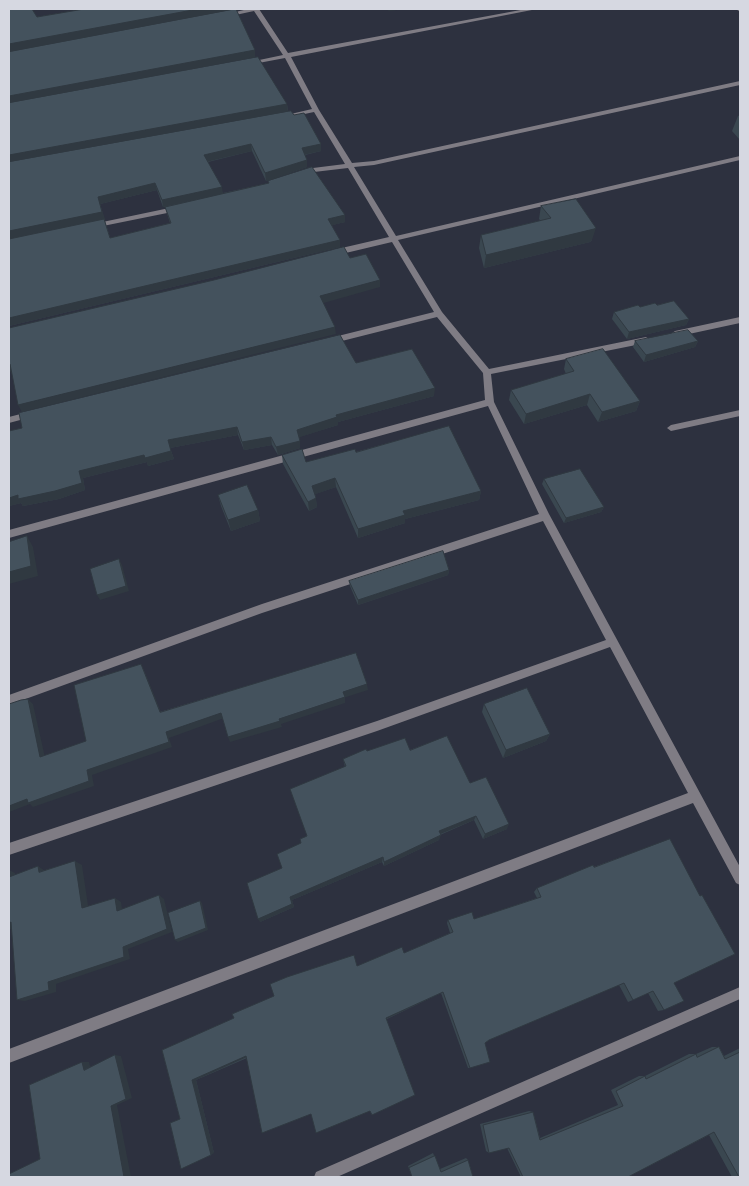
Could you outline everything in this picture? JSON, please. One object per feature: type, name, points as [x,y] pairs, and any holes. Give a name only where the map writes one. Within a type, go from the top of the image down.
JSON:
[{"type":"street","points":[[218,16],[256,9],[287,56],[316,110],[439,314],[487,372],[490,402],[545,516],[740,879]]},
{"type":"street","points":[[239,65],[534,9]]},
{"type":"street","points":[[295,176],[313,170],[374,164],[740,83]]},
{"type":"street","points":[[269,119],[316,110]]},
{"type":"street","points":[[327,254],[740,158]]},
{"type":"street","points":[[85,227],[186,206]]},
{"type":"street","points":[[324,342],[439,314]]},
{"type":"street","points":[[665,336],[740,320]]},
{"type":"street","points":[[487,372],[656,338]]},
{"type":"street","points":[[9,534],[490,402]]},
{"type":"street","points":[[9,420],[37,413]]},
{"type":"street","points":[[671,428],[740,413]]},
{"type":"street","points":[[9,700],[72,680],[118,660],[303,594],[545,516]]},
{"type":"street","points":[[9,849],[377,726],[612,642]]},
{"type":"street","points":[[9,1056],[696,796]]},
{"type":"street","points":[[321,1177],[740,993]]},
{"type":"building","points":[[9,9],[32,9],[37,17],[84,9],[198,9],[9,44]]},
{"type":"building","points":[[236,9],[255,50],[9,96],[9,52]]},
{"type":"building","points":[[258,57],[287,104],[9,155],[9,103]]},
{"type":"building","points":[[291,111],[294,115],[304,113],[321,144],[302,148],[307,160],[265,173],[251,144],[204,155],[222,187],[162,200],[155,183],[98,197],[102,212],[9,231],[9,162]]},
{"type":"building","points":[[312,167],[345,215],[328,219],[340,240],[9,318],[9,239],[104,219],[110,238],[171,223],[165,207],[269,183],[268,181]]},
{"type":"building","points":[[576,199],[596,228],[486,255],[481,235],[551,218],[541,206]]},
{"type":"building","points":[[344,247],[350,258],[366,254],[380,280],[320,296],[335,327],[18,405],[9,365],[9,328],[214,280]]},
{"type":"building","points":[[674,301],[689,319],[629,332],[614,312],[638,305],[640,307]]},
{"type":"building","points":[[688,330],[698,341],[646,355],[635,341]]},
{"type":"building","points":[[340,335],[356,363],[412,349],[435,388],[336,415],[337,417],[297,430],[300,441],[276,447],[271,437],[242,442],[237,427],[168,440],[171,451],[145,458],[144,455],[79,471],[82,483],[18,499],[18,495],[9,498],[9,431],[22,428],[19,413]]},
{"type":"building","points":[[603,349],[640,401],[602,412],[590,394],[526,414],[511,390],[574,371],[566,359]]},
{"type":"building","points":[[449,426],[481,491],[403,511],[405,515],[358,529],[335,478],[312,486],[316,498],[308,502],[282,455],[302,449],[306,462],[355,449],[356,452]]},
{"type":"building","points":[[580,469],[604,507],[566,518],[544,479]]},
{"type":"building","points":[[247,485],[258,510],[228,520],[218,495]]},
{"type":"building","points":[[27,536],[31,566],[9,572],[9,542]]},
{"type":"building","points":[[443,551],[449,570],[358,600],[349,581]]},
{"type":"building","points":[[119,559],[126,586],[97,595],[90,569]]},
{"type":"building","points":[[356,653],[367,684],[343,692],[345,697],[279,719],[280,721],[228,737],[221,713],[166,732],[169,742],[87,770],[89,781],[28,803],[27,799],[9,806],[9,704],[28,699],[40,757],[86,741],[74,685],[141,664],[160,712]]},
{"type":"building","points":[[527,688],[550,734],[506,750],[484,704]]},
{"type":"building","points":[[447,736],[470,783],[486,777],[509,824],[485,834],[476,816],[439,831],[441,835],[384,862],[383,857],[290,897],[292,904],[258,919],[247,883],[282,868],[277,854],[301,843],[300,839],[307,836],[290,789],[346,766],[343,759],[366,749],[367,751],[405,738],[410,750]]},
{"type":"building","points":[[670,839],[700,896],[702,895],[735,954],[674,983],[684,1001],[664,1010],[653,991],[633,1000],[624,983],[489,1040],[485,1043],[490,1062],[470,1068],[443,992],[386,1018],[415,1095],[372,1115],[370,1111],[316,1133],[311,1114],[262,1133],[246,1056],[192,1080],[211,1155],[181,1169],[170,1123],[180,1119],[162,1050],[234,1018],[232,1014],[274,996],[270,984],[354,955],[357,966],[402,947],[404,953],[453,932],[448,920],[472,912],[474,919],[541,897],[537,888],[593,865],[594,867]]},
{"type":"building","points":[[75,861],[82,908],[115,898],[117,911],[159,895],[167,929],[123,947],[124,957],[48,982],[49,990],[17,1000],[11,922],[9,923],[9,877],[38,866],[39,872]]},
{"type":"building","points":[[200,901],[206,928],[175,940],[168,913]]},
{"type":"building","points":[[719,1047],[725,1059],[740,1052],[740,1177],[714,1132],[628,1177],[523,1177],[509,1148],[489,1153],[483,1125],[533,1112],[540,1140],[623,1106],[616,1091],[645,1076],[646,1079],[696,1054],[697,1057]]},
{"type":"building","points":[[115,1055],[126,1099],[111,1106],[124,1177],[9,1177],[9,1174],[40,1159],[29,1085],[82,1062],[84,1070]]},
{"type":"building","points":[[435,1156],[441,1172],[468,1160],[473,1177],[412,1177],[409,1168]]}]
